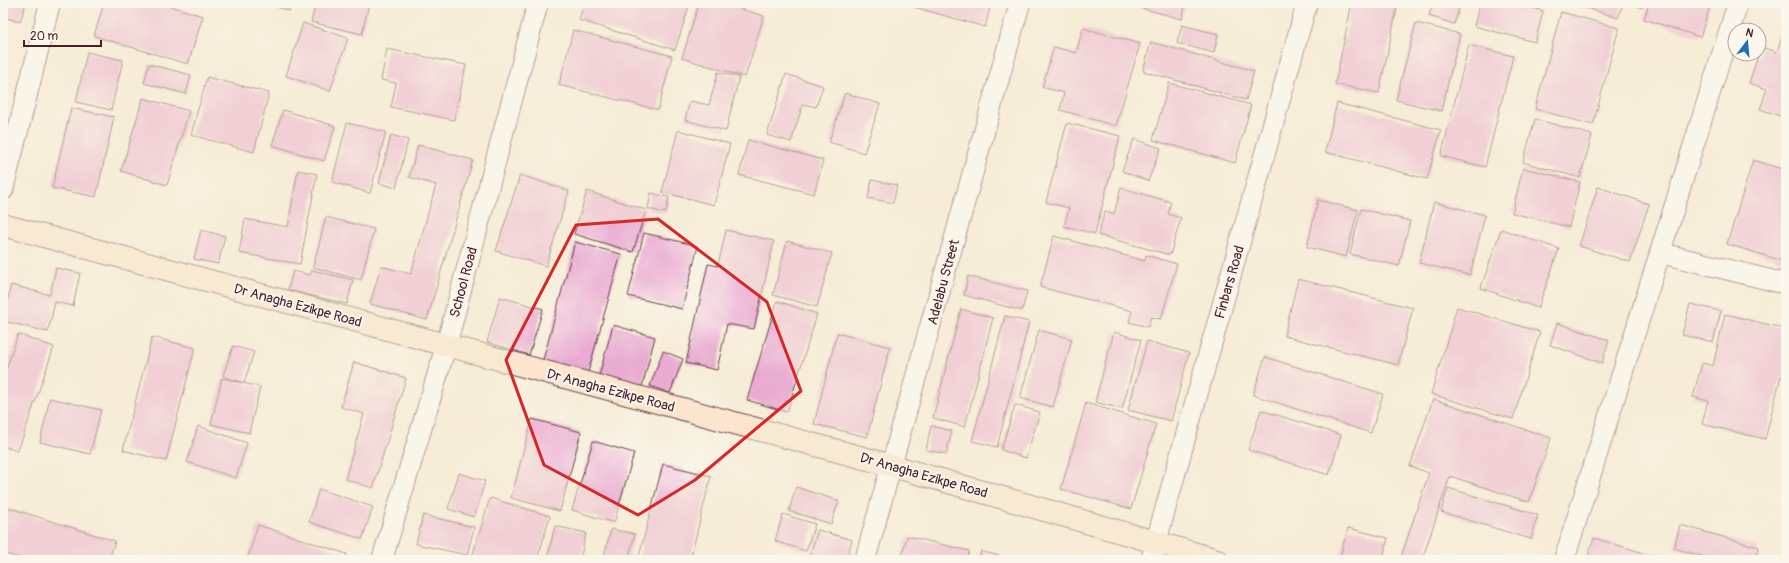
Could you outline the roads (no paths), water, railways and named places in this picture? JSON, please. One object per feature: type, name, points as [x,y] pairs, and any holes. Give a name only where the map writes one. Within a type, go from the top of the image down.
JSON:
[{"type":"street","points":[[3,190],[50,3]]},
{"type":"street","name":"School Road","points":[[382,560],[446,346],[538,3]]},
{"type":"street","name":"Adelabu Street","points":[[865,560],[893,466],[1020,3]]},
{"type":"street","name":"Finbars Road","points":[[1153,552],[1307,3]]},
{"type":"street","points":[[1564,560],[1738,3]]},
{"type":"street","name":"Dr Anagha Ezikpe Road","points":[[3,225],[893,466],[1153,552],[1217,560]]},
{"type":"street","points":[[1661,253],[1786,284]]}]
